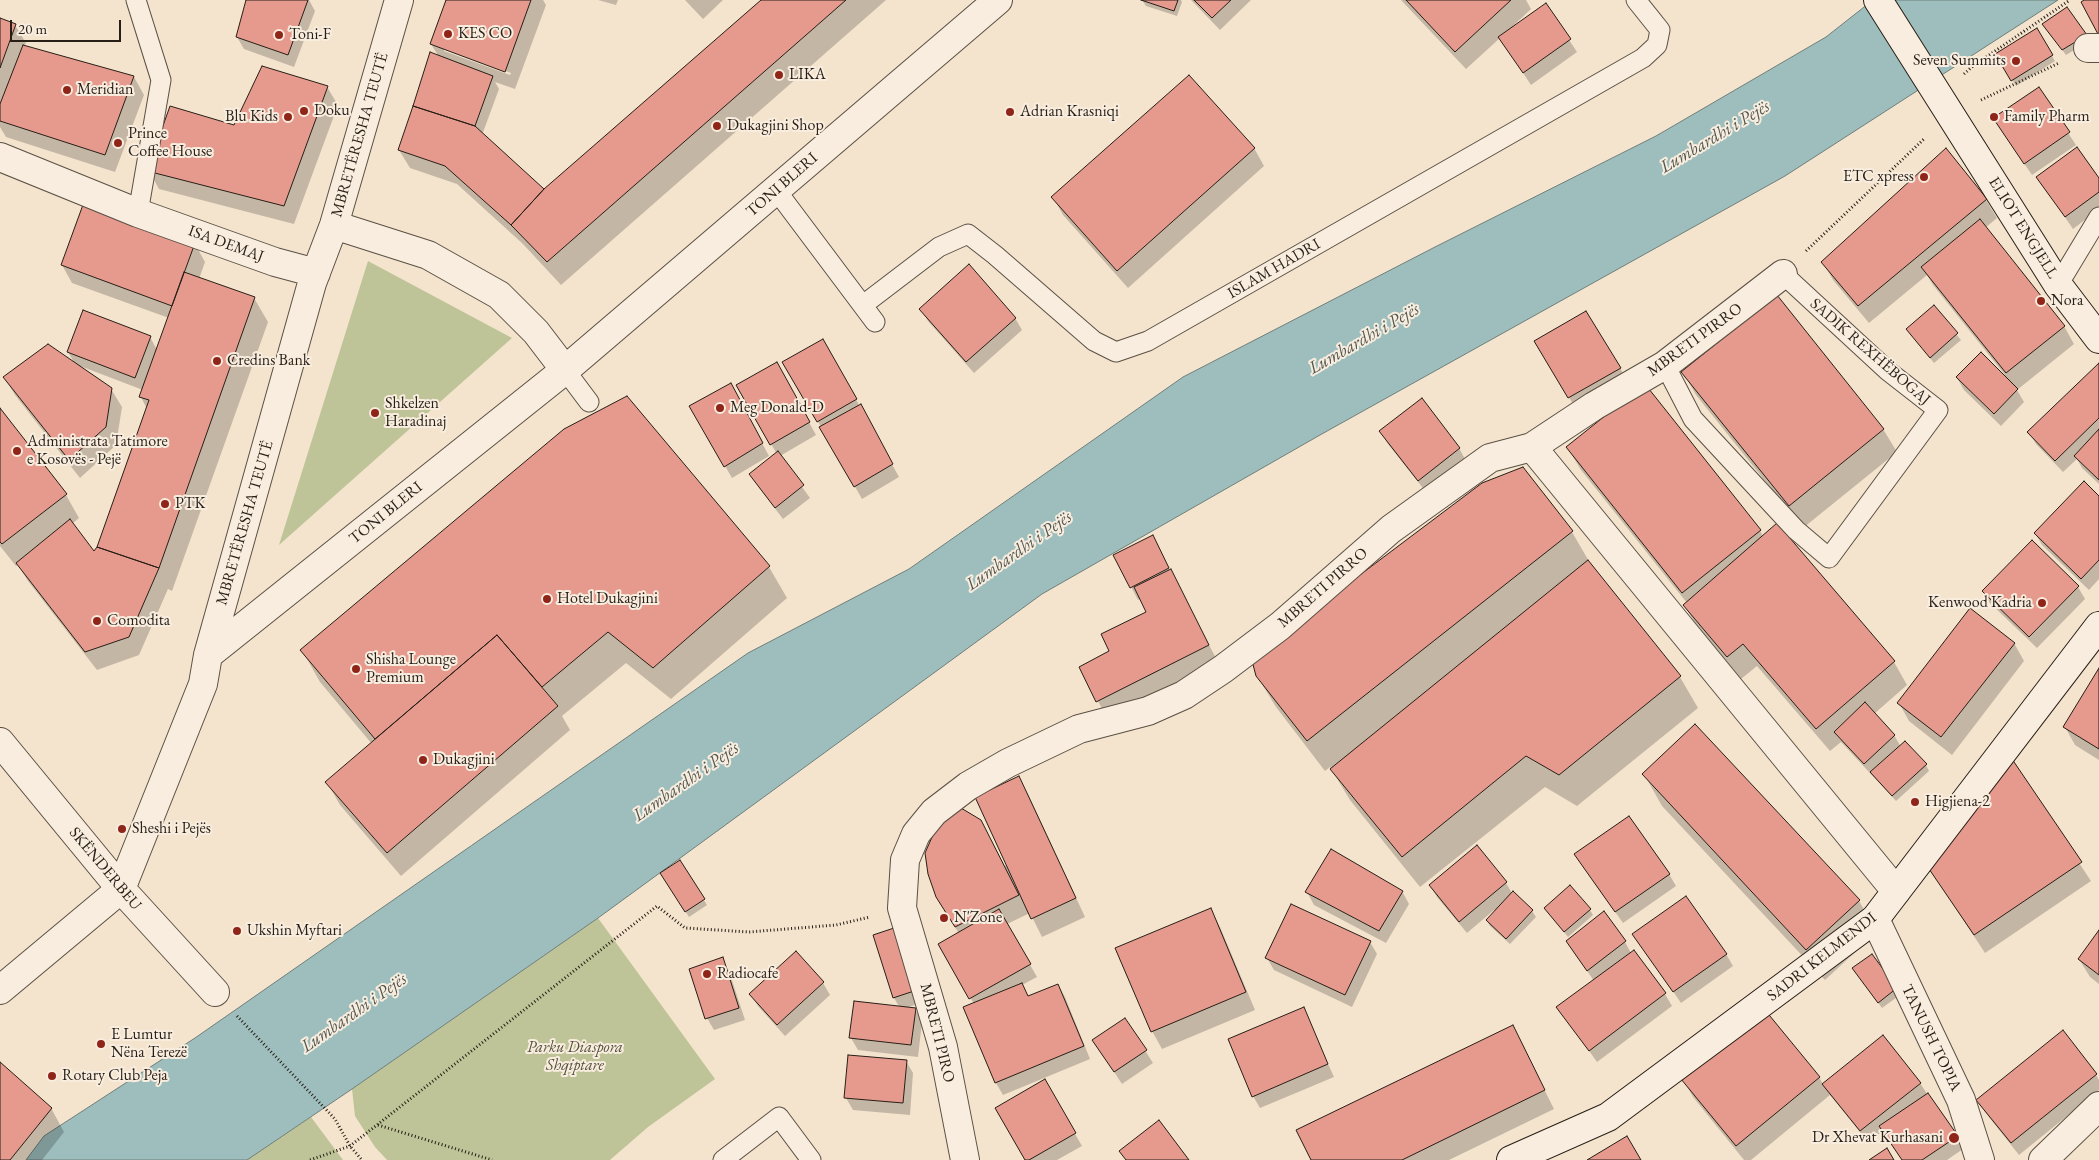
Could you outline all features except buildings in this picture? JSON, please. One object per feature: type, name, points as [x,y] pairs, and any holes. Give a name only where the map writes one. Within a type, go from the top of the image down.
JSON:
[{"type":"street","name":"MBRETËRESHA TEUTË","points":[[0,990],[120,890],[203,684],[208,655],[316,273],[334,225],[399,0]]},
{"type":"street","name":"TONI BLERI","points":[[208,655],[565,370],[998,0]]},
{"type":"street","name":"ELIOT ENGJELL","points":[[1878,0],[2058,285],[2099,339]]},
{"type":"street","name":"ISA DEMAJ","points":[[0,157],[138,213],[275,262],[316,273]]},
{"type":"street","points":[[334,225],[428,255],[499,294],[536,332],[565,370]]},
{"type":"street","name":"MBRETI PIRRO","points":[[902,908],[905,860],[916,834],[934,812],[968,786],[1008,763],[1079,729],[1148,711],[1184,695],[1223,669],[1280,626],[1391,529],[1490,458],[1532,447],[1594,406],[1665,365],[1783,274]]},
{"type":"street","points":[[1532,447],[1896,892]]},
{"type":"street","name":"SADRI KELMENDI","points":[[1511,1160],[1608,1117],[1875,920],[2099,626]]},
{"type":"street","name":"SKËNDERBEU","points":[[0,742],[120,890],[223,1001]]},
{"type":"street","name":"MBRETI PIRO","points":[[902,908],[943,1047],[965,1160]]},
{"type":"street","name":"TANUSH TOPIA","points":[[1875,920],[1961,1100],[1980,1160]]},
{"type":"street","points":[[2043,1160],[2099,1106]]},
{"type":"lane","points":[[136,0],[160,80],[138,213]]},
{"type":"lane","name":"ISLAM HADRI","points":[[863,305],[939,247],[968,234],[995,254],[1094,341],[1116,352],[1148,341],[1644,58],[1657,46],[1660,30],[1636,0]]},
{"type":"lane","points":[[776,190],[876,322]]},
{"type":"lane","points":[[2058,285],[2099,217]]},
{"type":"lane","name":"SADIK REXHËBOGAJ","points":[[1665,365],[1693,419],[1796,530],[1829,558],[1938,410],[1888,371],[1783,274]]},
{"type":"lane","points":[[565,370],[588,402]]},
{"type":"lane","points":[[723,1160],[779,1117],[811,1160]]},
{"type":"path","points":[[1783,274],[1973,66],[2070,0]]},
{"type":"path","points":[[1941,101],[2016,84],[2094,48]]},
{"type":"path","points":[[310,1160],[350,1146],[657,906],[685,928],[750,932],[836,925],[902,908]]},
{"type":"path","points":[[223,1001],[335,1119],[350,1146],[362,1160]]},
{"type":"path","points":[[377,1125],[492,1160]]},
{"type":"green space","points":[[368,261],[512,338],[279,545]]},
{"type":"green space","name":"Parku Diaspora Shqiptare","points":[[598,918],[715,1079],[648,1127],[610,1160],[387,1160],[375,1147],[355,1116],[352,1089]]},
{"type":"green space","points":[[311,1117],[343,1160],[247,1160]]},
{"type":"water","name":"Lumbardhi i Pejës","points":[[1873,0],[2058,0],[1785,176],[1320,435],[1042,594],[598,918],[247,1160],[26,1160],[44,1136],[195,1038],[748,653],[909,569],[1183,377],[1656,136],[1826,37]]},
{"type":"place","name":"KES CO","points":[[448,34]]},
{"type":"place","name":"Toni-F","points":[[279,35]]},
{"type":"place","name":"Seven Summits","points":[[2016,61]]},
{"type":"place","name":"LIKA","points":[[779,75]]},
{"type":"place","name":"Meridian","points":[[67,90]]},
{"type":"place","name":"Doku","points":[[304,111]]},
{"type":"place","name":"Adrian Krasniqi","points":[[1010,112]]},
{"type":"place","name":"Blu Kids","points":[[288,117]]},
{"type":"place","name":"Family Pharm","points":[[1994,117]]},
{"type":"place","name":"Dukagjini Shop","points":[[717,126]]},
{"type":"place","name":"Prince Coffee House","points":[[118,143]]},
{"type":"place","name":"ETC xpress","points":[[1924,177]]},
{"type":"place","name":"Nora","points":[[2041,301]]},
{"type":"place","name":"Credins Bank","points":[[217,361]]},
{"type":"place","name":"Meg Donald-D","points":[[720,408]]},
{"type":"place","name":"Shkelzen Haradinaj","points":[[375,413]]},
{"type":"place","name":"Administrata Tatimore e Kosovës - Pejë","points":[[17,451]]},
{"type":"place","name":"PTK","points":[[165,504]]},
{"type":"place","name":"Hotel Dukagjini","points":[[547,599]]},
{"type":"place","name":"Kenwood Kadria","points":[[2042,603]]},
{"type":"place","name":"Comodita","points":[[97,621]]},
{"type":"place","name":"Shisha Lounge Premium","points":[[356,669]]},
{"type":"place","name":"Dukagjini","points":[[423,760]]},
{"type":"place","name":"Higjiena-2","points":[[1915,802]]},
{"type":"place","name":"Sheshi i Pejës","points":[[122,829]]},
{"type":"place","name":"N'Zone","points":[[944,918]]},
{"type":"place","name":"Ukshin Myftari","points":[[237,931]]},
{"type":"place","name":"Radiocafe","points":[[707,974]]},
{"type":"place","name":"E Lumtur Nëna Terezë","points":[[101,1044]]},
{"type":"place","name":"Rotary Club Peja","points":[[52,1076]]},
{"type":"place","name":"Dr Xhevat Kurhasani","points":[[1954,1138]]}]
